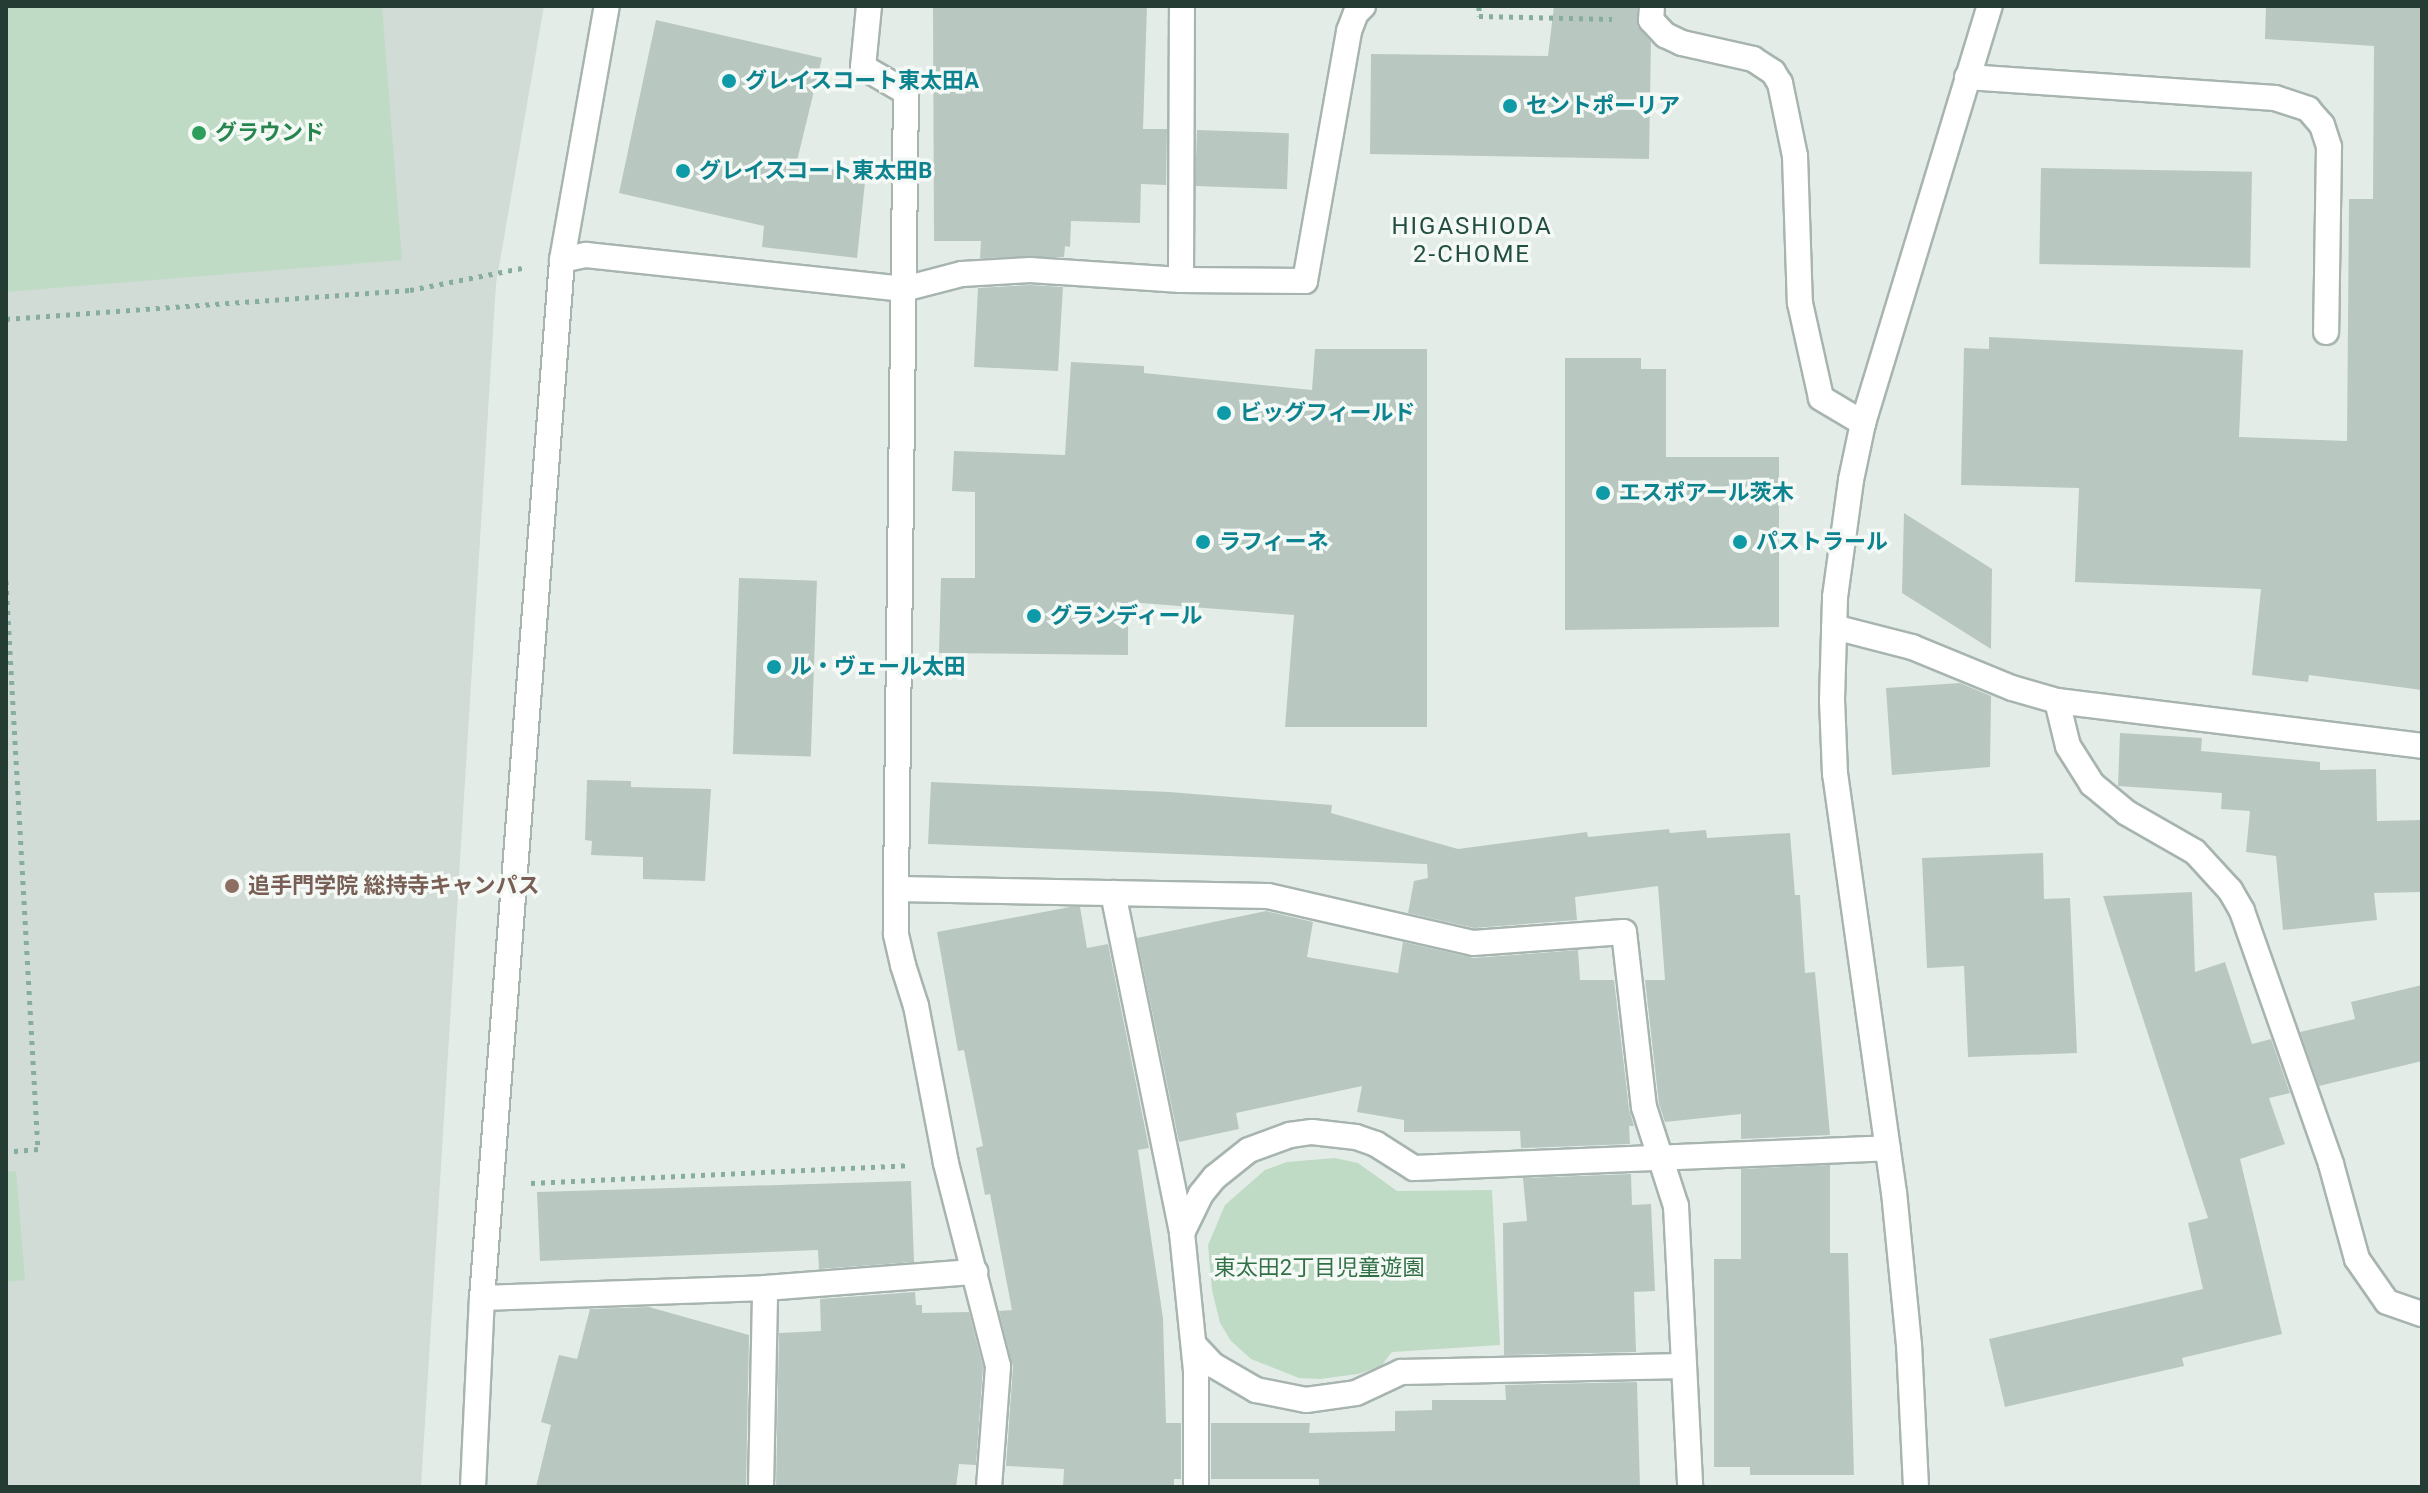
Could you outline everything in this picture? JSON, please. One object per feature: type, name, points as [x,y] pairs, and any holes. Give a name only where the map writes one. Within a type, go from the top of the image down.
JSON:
[{"type":"street","points":[[473,1487],[482,1298],[562,260],[607,6]]},
{"type":"street","points":[[869,6],[863,67],[906,92],[896,934],[916,1006],[946,1163],[998,1366],[989,1487]]},
{"type":"street","points":[[1181,280],[1182,6]]},
{"type":"street","points":[[562,260],[586,255],[904,289],[962,274],[1007,271],[1181,280],[1305,281],[1349,31],[1356,13],[1363,6]]},
{"type":"street","points":[[1916,1487],[1907,1320],[1888,1148],[1835,774],[1834,627],[1842,538],[1863,423],[1990,6]]},
{"type":"street","points":[[1651,13],[1673,39],[1764,64],[1780,83],[1795,156],[1800,303],[1821,398],[1863,423]]},
{"type":"street","points":[[1967,77],[2275,98],[2308,109],[2322,125],[2329,147],[2326,332]]},
{"type":"street","points":[[1834,627],[1899,642],[2012,688],[2057,701],[2422,746]]},
{"type":"street","points":[[2057,701],[2068,746],[2092,784],[2127,813],[2195,852],[2230,890],[2242,911],[2331,1164],[2357,1259],[2387,1302],[2422,1314]]},
{"type":"street","points":[[896,889],[1268,896],[1473,943],[1624,932],[1644,1107],[1676,1206],[1690,1487]]},
{"type":"street","points":[[1113,893],[1182,1233],[1195,1346],[1196,1487]]},
{"type":"street","points":[[1182,1233],[1201,1194],[1215,1177],[1249,1150],[1290,1135],[1334,1133],[1356,1137],[1376,1144],[1414,1168],[1888,1148]]},
{"type":"street","points":[[482,1298],[765,1288],[975,1272]]},
{"type":"street","points":[[761,1487],[765,1288]]},
{"type":"street","points":[[1195,1346],[1213,1365],[1256,1390],[1306,1400],[1356,1393],[1401,1372],[1684,1366]]},
{"type":"path","points":[[1479,6],[1479,16],[1651,13]]},
{"type":"path","points":[[6,319],[410,290],[562,260]]},
{"type":"path","points":[[6,581],[38,1149],[6,1152]]},
{"type":"path","points":[[518,1183],[946,1163]]},
{"type":"shaded area","name":"追手門学院 総持寺キャンパス","points":[[6,6],[544,6],[496,284],[421,1487],[6,1487]]},
{"type":"green space","name":"グラウンド","points":[[6,6],[382,6],[402,260],[6,292]]},
{"type":"green space","name":"東太田2丁目児童遊園","points":[[1335,1158],[1358,1163],[1397,1191],[1492,1190],[1500,1345],[1392,1352],[1381,1366],[1358,1374],[1320,1379],[1299,1378],[1251,1359],[1231,1341],[1220,1323],[1212,1290],[1208,1245],[1225,1205],[1265,1170],[1287,1162]]},
{"type":"green space","points":[[16,1171],[25,1280],[6,1282],[6,1172]]},
{"type":"building","points":[[933,6],[1147,6],[1143,129],[1167,129],[1166,185],[1141,184],[1140,223],[1071,221],[1070,247],[1065,246],[1064,257],[980,258],[981,241],[934,241]]},
{"type":"building","name":"セントポーリア","points":[[1554,6],[1637,6],[1637,26],[1651,42],[1649,159],[1370,154],[1371,54],[1548,56]]},
{"type":"building","points":[[2266,6],[2422,6],[2422,690],[2309,675],[2308,682],[2252,675],[2261,589],[2075,582],[2079,488],[1961,485],[1964,348],[1989,349],[1989,337],[2243,350],[2239,437],[2347,441],[2349,199],[2373,199],[2374,46],[2265,39]]},
{"type":"building","points":[[656,20],[822,58],[796,165],[866,173],[857,258],[762,247],[764,226],[619,193]]},
{"type":"building","points":[[1197,130],[1289,133],[1287,189],[1195,186]]},
{"type":"building","points":[[2041,168],[2252,172],[2250,268],[2039,264]]},
{"type":"building","points":[[1063,287],[1058,371],[974,367],[978,288]]},
{"type":"building","points":[[1315,349],[1427,349],[1427,727],[1285,727],[1294,615],[1128,602],[1128,655],[939,653],[941,578],[975,578],[975,492],[952,491],[954,451],[1065,455],[1071,362],[1144,366],[1144,373],[1312,390]]},
{"type":"building","points":[[1565,358],[1641,358],[1641,369],[1666,369],[1666,457],[1779,457],[1779,627],[1565,630]]},
{"type":"building","points":[[1904,513],[1992,569],[1991,649],[1902,593]]},
{"type":"building","name":"ル・ヴェール太田","points":[[739,578],[817,581],[811,757],[733,754]]},
{"type":"building","points":[[1960,683],[1991,696],[1990,767],[1892,775],[1886,688]]},
{"type":"building","points":[[2120,733],[2202,738],[2201,751],[2320,762],[2320,770],[2376,769],[2377,821],[2422,820],[2422,892],[2374,893],[2377,920],[2283,930],[2276,856],[2246,852],[2250,811],[2221,809],[2222,793],[2118,786]]},
{"type":"building","points":[[587,780],[631,781],[631,787],[711,789],[705,881],[643,879],[643,857],[591,855],[592,841],[585,840]]},
{"type":"building","points":[[931,782],[1169,792],[1332,805],[1331,813],[1458,849],[1587,832],[1588,837],[1669,829],[1670,833],[1706,830],[1707,838],[1790,833],[1795,895],[1800,895],[1805,973],[1815,972],[1830,1135],[1741,1139],[1741,1114],[1665,1122],[1659,1104],[1645,980],[1665,980],[1658,886],[1575,897],[1577,920],[1474,928],[1408,913],[1414,881],[1428,878],[1427,864],[928,844]]},
{"type":"building","points":[[2043,853],[2044,899],[2070,898],[2077,1053],[1968,1057],[1964,966],[1927,968],[1922,858]]},
{"type":"building","points":[[2192,892],[2195,972],[2225,962],[2252,1044],[2271,1039],[2290,1093],[2269,1098],[2285,1144],[2240,1159],[2282,1334],[2182,1358],[2184,1366],[2005,1407],[1989,1339],[2203,1289],[2188,1223],[2208,1218],[2103,896]]},
{"type":"building","points":[[1080,907],[1087,948],[1108,944],[1149,1148],[1138,1150],[1163,1318],[1166,1423],[1181,1423],[1181,1479],[1174,1479],[1174,1486],[1063,1487],[1064,1469],[1006,1466],[1013,1367],[999,1311],[1012,1310],[990,1194],[985,1195],[976,1148],[983,1146],[964,1050],[958,1051],[937,932]]},
{"type":"building","points":[[1266,911],[1313,922],[1307,957],[1398,973],[1403,942],[1474,958],[1578,950],[1580,980],[1614,980],[1629,1109],[1634,1126],[1629,1126],[1630,1144],[1521,1148],[1520,1131],[1404,1132],[1404,1120],[1357,1112],[1362,1086],[1236,1113],[1239,1129],[1179,1142],[1137,938]]},
{"type":"building","points":[[2422,985],[2422,1061],[2319,1086],[2300,1032],[2355,1019],[2351,1002]]},
{"type":"building","points":[[1830,1165],[1830,1253],[1848,1253],[1854,1475],[1750,1475],[1750,1467],[1714,1467],[1714,1259],[1741,1259],[1741,1169]]},
{"type":"building","points":[[1631,1174],[1632,1205],[1651,1204],[1655,1291],[1634,1292],[1636,1352],[1504,1355],[1503,1223],[1527,1221],[1523,1178]]},
{"type":"building","points":[[911,1181],[914,1262],[819,1269],[818,1250],[540,1261],[537,1192]]},
{"type":"building","points":[[915,1292],[916,1305],[922,1305],[922,1313],[969,1312],[983,1367],[976,1465],[959,1464],[956,1487],[776,1487],[779,1333],[821,1331],[820,1299]]},
{"type":"building","points":[[649,1307],[749,1335],[746,1487],[536,1487],[551,1425],[541,1422],[559,1355],[577,1359],[590,1309]]},
{"type":"building","points":[[1637,1382],[1640,1487],[1319,1487],[1319,1479],[1211,1479],[1211,1423],[1310,1423],[1309,1433],[1395,1431],[1395,1411],[1432,1410],[1432,1400],[1506,1400],[1505,1385]]},
{"type":"place","name":"グレイスコート東太田A","points":[[729,81]]},
{"type":"place","name":"セントポーリア","points":[[1510,106]]},
{"type":"place","name":"グラウンド","points":[[199,133]]},
{"type":"place","name":"グレイスコート東太田B","points":[[683,171]]},
{"type":"place","name":"ビッグフィールド","points":[[1224,413]]},
{"type":"place","name":"エスポアール茨木","points":[[1603,493]]},
{"type":"place","name":"ラフィーネ","points":[[1203,542]]},
{"type":"place","name":"パストラール","points":[[1740,542]]},
{"type":"place","name":"グランディール","points":[[1034,616]]},
{"type":"place","name":"ル・ヴェール太田","points":[[774,667]]},
{"type":"place","name":"追手門学院 総持寺キャンパス","points":[[232,886]]},
{"type":"district","name":"HIGASHIODA 2-CHOME","points":[[1472,241]]}]
